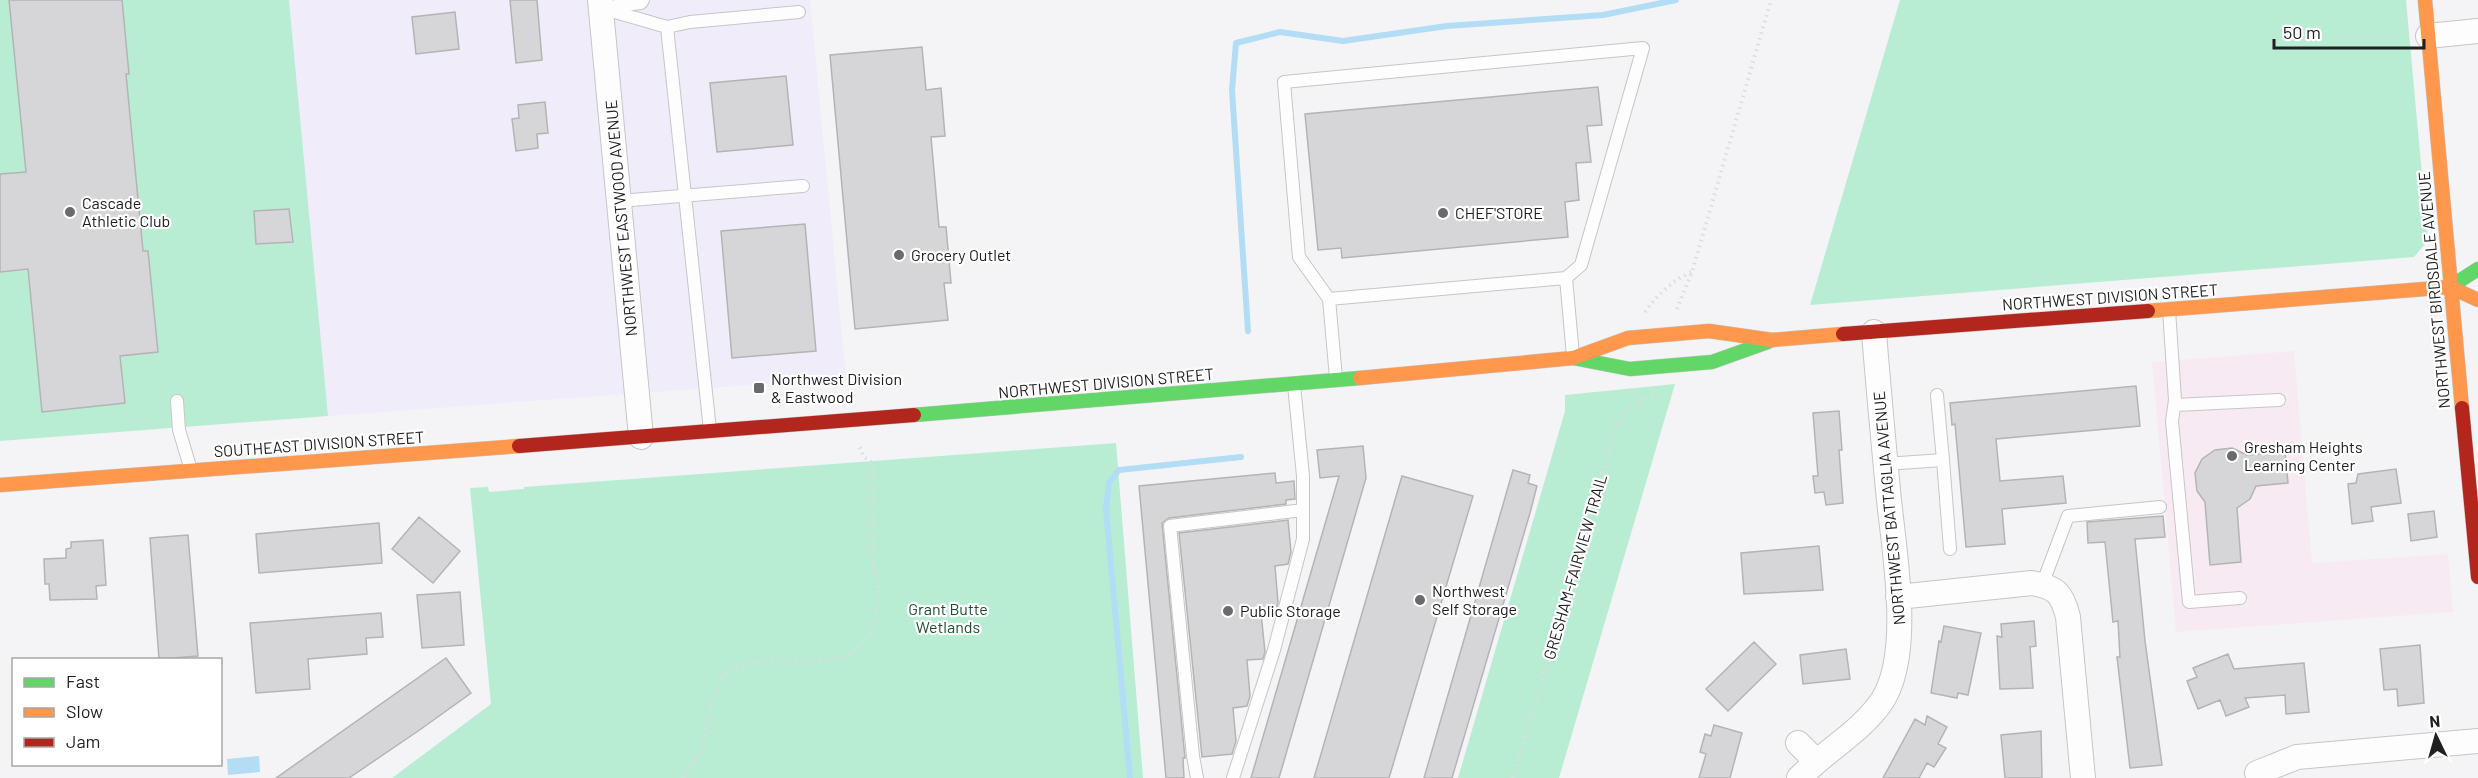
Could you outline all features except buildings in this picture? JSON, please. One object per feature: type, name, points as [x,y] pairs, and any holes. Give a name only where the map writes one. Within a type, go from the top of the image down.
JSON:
[{"type":"main road","name":"NORTHWEST BIRDSDALE AVENUE","points":[[2425,0],[2478,577]]},
{"type":"main road","name":"NORTHWEST DIVISION STREET","points":[[641,437],[1294,384],[1573,358],[1628,338],[1709,331],[1772,340],[2450,287],[2478,269]]},
{"type":"main road","name":"NORTHWEST DIVISION STREET","points":[[2450,287],[2478,300]]},
{"type":"main road","name":"NORTHWEST DIVISION STREET","points":[[1573,358],[1630,369],[1712,362],[1772,340]]},
{"type":"main road","name":"SOUTHEAST DIVISION STREET","points":[[0,484],[641,437]]},
{"type":"street","name":"NORTHWEST EASTWOOD AVENUE","points":[[601,4],[641,437]]},
{"type":"street","points":[[2428,36],[2478,31]]},
{"type":"street","name":"NORTHWEST BATTAGLIA AVENUE","points":[[1799,778],[1816,761],[1864,723],[1883,699],[1892,678],[1897,656],[1898,597],[1874,332]]},
{"type":"street","points":[[1898,597],[2032,583],[2048,586],[2059,594],[2068,617],[2083,778]]},
{"type":"street","points":[[2257,773],[2297,757],[2478,741]]},
{"type":"street","points":[[1798,743],[1816,761]]},
{"type":"lane","points":[[601,4],[641,3],[643,0]]},
{"type":"lane","points":[[601,4],[667,27],[690,22],[799,12]]},
{"type":"lane","points":[[667,27],[710,431]]},
{"type":"lane","points":[[1329,298],[1566,278],[1581,265],[1643,48],[1284,82],[1299,257],[1329,298],[1336,380]]},
{"type":"lane","points":[[619,201],[803,186]]},
{"type":"lane","points":[[1566,278],[1573,358]]},
{"type":"lane","points":[[2169,309],[2175,405],[2172,421],[2189,602],[2240,598]]},
{"type":"lane","points":[[1233,778],[1274,650],[1303,539],[1303,476],[1294,384]]},
{"type":"lane","points":[[1937,395],[1950,549]]},
{"type":"lane","points":[[2175,405],[2279,400]]},
{"type":"lane","points":[[177,401],[179,430],[191,470]]},
{"type":"lane","points":[[1885,464],[1943,460]]},
{"type":"lane","points":[[2042,585],[2068,516],[2160,507]]},
{"type":"lane","points":[[1197,778],[1170,526],[1303,510]]},
{"type":"path","points":[[1674,318],[1692,272],[1771,0]]},
{"type":"path","points":[[1628,338],[1657,296],[1681,277],[1692,272]]},
{"type":"path","name":"GRESHAM-FAIRVIEW TRAIL","points":[[1513,778],[1621,416],[1635,403],[1665,392]]},
{"type":"path","points":[[683,778],[700,751],[714,693],[730,670],[757,661],[805,662],[840,658],[859,648],[869,638],[876,615],[878,579],[873,565],[873,463],[860,452],[856,420]]},
{"type":"shaded area","points":[[289,0],[810,0],[846,378],[328,416]]},
{"type":"shaded area","name":"Gresham Heights Learning Center","points":[[2294,351],[2312,563],[2448,554],[2453,612],[2176,632],[2152,362]]},
{"type":"green space","points":[[0,0],[289,0],[328,416],[0,441]]},
{"type":"green space","points":[[1900,0],[2406,0],[2428,240],[2414,257],[1810,305]]},
{"type":"green space","points":[[1675,384],[1559,778],[1458,778],[1565,411],[1565,395]]},
{"type":"green space","name":"Grant Butte Wetlands","points":[[1116,443],[1143,778],[392,778],[491,704],[470,488],[488,487],[489,492],[524,489],[524,487]]},
{"type":"water","points":[[259,756],[260,772],[228,775],[227,759]]},
{"type":"waterway","points":[[1248,331],[1232,90],[1236,43],[1280,32],[1343,41],[1447,26],[1603,15],[1676,0]]},
{"type":"waterway","points":[[1130,778],[1106,509],[1109,483],[1119,470],[1241,457]]},
{"type":"traffic: fast","points":[[2450,287],[2478,269]]},
{"type":"traffic: fast","points":[[1573,358],[1630,369],[1712,362],[1768,342]]},
{"type":"traffic: fast","points":[[914,415],[1360,378]]},
{"type":"traffic: slow","points":[[2425,0],[2462,408]]},
{"type":"traffic: slow","points":[[2148,311],[2450,287],[2478,300]]},
{"type":"traffic: slow","points":[[1360,378],[1573,358],[1628,338],[1709,331],[1772,340],[1843,334]]},
{"type":"traffic: slow","points":[[0,485],[519,446]]},
{"type":"traffic: jam","points":[[1843,334],[2148,311]]},
{"type":"traffic: jam","points":[[2462,408],[2478,577]]},
{"type":"traffic: jam","points":[[519,446],[914,415]]},
{"type":"place","name":"Cascade Athletic Club","points":[[70,212]]},
{"type":"place","name":"CHEF'STORE","points":[[1443,213]]},
{"type":"place","name":"Grocery Outlet","points":[[899,255]]},
{"type":"place","name":"Northwest Division & Eastwood","points":[[759,388]]},
{"type":"place","name":"Gresham Heights Learning Center","points":[[2232,456]]},
{"type":"place","name":"Northwest Self Storage","points":[[1420,600]]},
{"type":"place","name":"Public Storage","points":[[1228,611]]}]
